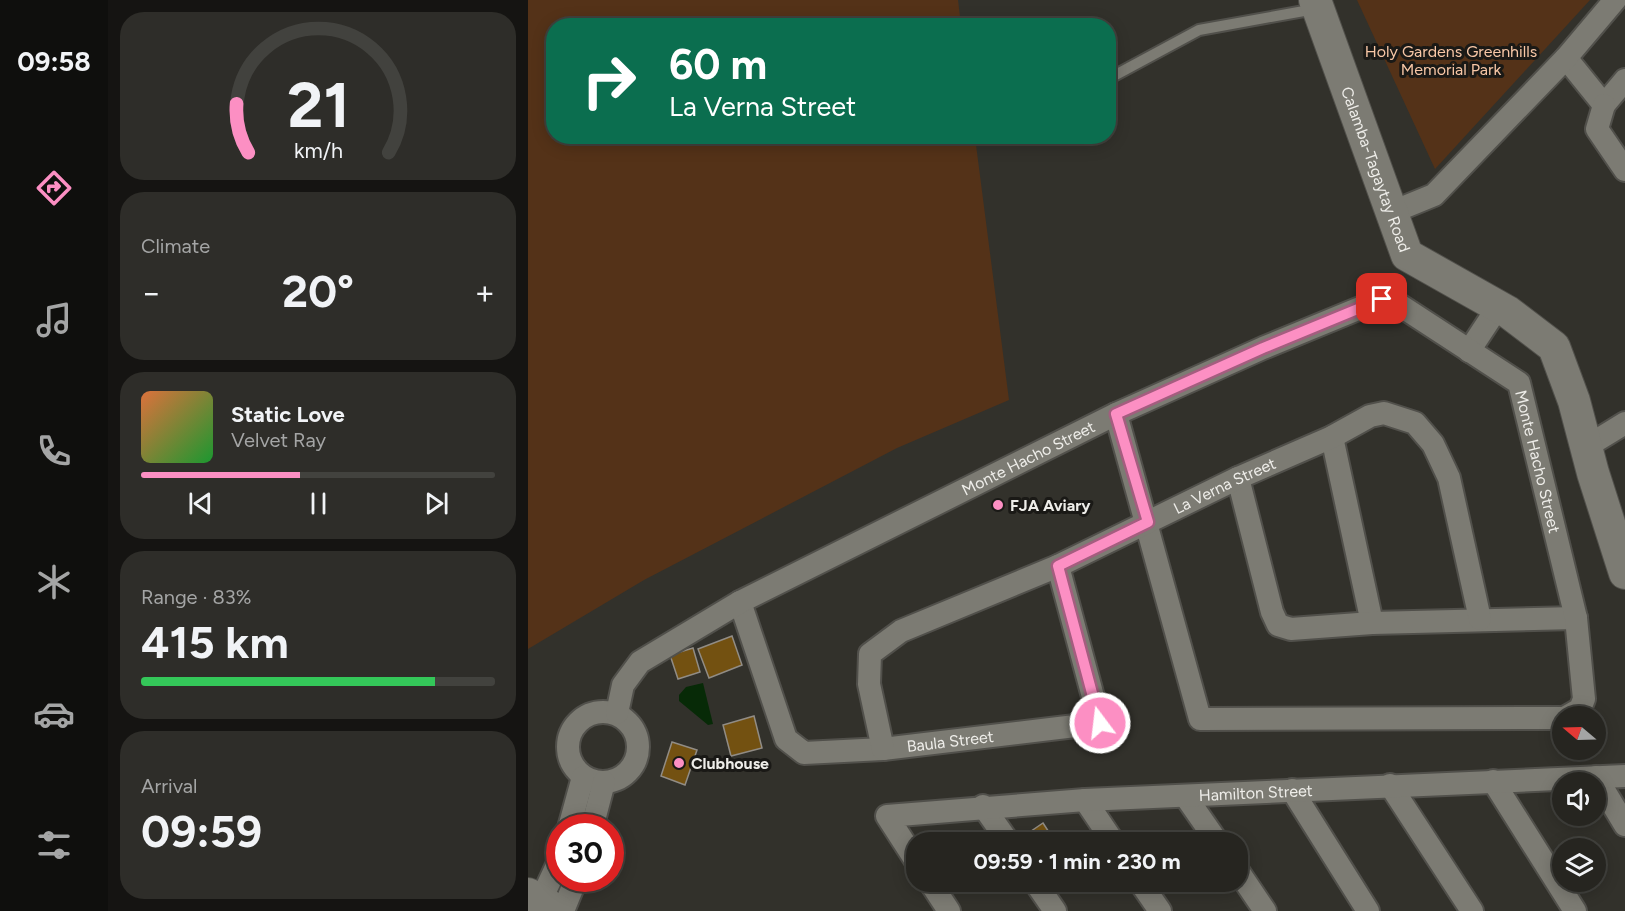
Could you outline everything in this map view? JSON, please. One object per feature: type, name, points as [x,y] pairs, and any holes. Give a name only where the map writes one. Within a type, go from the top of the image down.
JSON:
[{"type":"main road","name":"Calamba-Tagaytay Road","points":[[1317,4],[1390,213],[1407,255],[1497,307],[1554,347],[1574,401],[1625,573]]},
{"type":"street","points":[[1390,213],[1434,195],[1566,58],[1615,0]]},
{"type":"street","points":[[1566,58],[1604,105]]},
{"type":"street","points":[[1625,80],[1604,105],[1597,129],[1625,170]]},
{"type":"street","name":"Monte Hacho Street","points":[[617,714],[622,685],[640,662],[740,602],[1116,414],[1263,348],[1382,299],[1401,306],[1519,383],[1576,618],[1584,699],[1581,706]]},
{"type":"street","points":[[1468,351],[1497,307]]},
{"type":"street","name":"La Verna Street","points":[[883,749],[869,684],[870,654],[901,630],[1058,566],[1238,478],[1332,437],[1370,417],[1384,413],[1415,423],[1433,444],[1449,478],[1479,620]]},
{"type":"street","points":[[1116,414],[1148,522],[1200,719],[1552,717]]},
{"type":"street","points":[[1586,447],[1625,423]]},
{"type":"street","points":[[1332,437],[1372,623]]},
{"type":"street","points":[[1238,478],[1272,612],[1278,625],[1291,628],[1372,623],[1576,618]]},
{"type":"street","name":"Baula Street","points":[[740,602],[786,739],[804,753],[883,749],[1100,723],[1058,566]]},
{"type":"street","points":[[603,711],[617,714],[636,734],[636,759],[624,775],[594,780],[570,761],[569,734],[577,721],[588,714],[603,711]]},
{"type":"street","name":"Hamilton Street","points":[[1606,777],[1625,776]]},
{"type":"street","name":"Hamilton Street","points":[[906,846],[886,816],[983,806],[1085,800],[1552,779]]},
{"type":"street","points":[[576,814],[594,780]]},
{"type":"street","points":[[593,814],[594,780]]},
{"type":"street","points":[[1493,781],[1575,911]]},
{"type":"street","points":[[1390,785],[1472,911]]},
{"type":"street","points":[[1292,790],[1368,911]]},
{"type":"street","points":[[1606,794],[1625,825]]},
{"type":"street","points":[[1186,797],[1210,832]]},
{"type":"street","points":[[1085,800],[1107,832]]},
{"type":"street","points":[[983,806],[1001,832]]},
{"type":"street","points":[[1248,886],[1265,911]]},
{"type":"street","points":[[543,904],[559,892]]},
{"type":"street","points":[[937,892],[949,911]]},
{"type":"street","points":[[1042,892],[1055,911]]},
{"type":"street","points":[[1147,892],[1160,911]]},
{"type":"lane","points":[[1116,75],[1199,30],[1317,4]]},
{"type":"green space","points":[[528,0],[958,0],[960,18],[546,18],[546,144],[976,144],[1009,400],[897,448],[644,580],[528,649]]},
{"type":"green space","name":"Holy Gardens Greenhills Memorial Park","points":[[1357,0],[1590,0],[1435,169]]},
{"type":"shaded area","points":[[703,683],[713,724],[708,725],[679,701],[679,695],[686,687]]},
{"type":"building","points":[[732,636],[742,665],[709,678],[698,649]]},
{"type":"building","points":[[693,648],[700,672],[678,679],[670,655]]},
{"type":"building","points":[[754,716],[762,748],[731,756],[723,725]]},
{"type":"building","name":"Clubhouse","points":[[672,742],[697,750],[685,785],[661,776]]},
{"type":"building","points":[[1043,823],[1049,832],[1030,832]]},
{"type":"place","name":"FJA Aviary","points":[[998,505]]},
{"type":"place","name":"Clubhouse","points":[[679,763]]},
{"type":"route","points":[[1100,723],[1058,566],[1148,522],[1116,414],[1263,348],[1382,299]]}]
